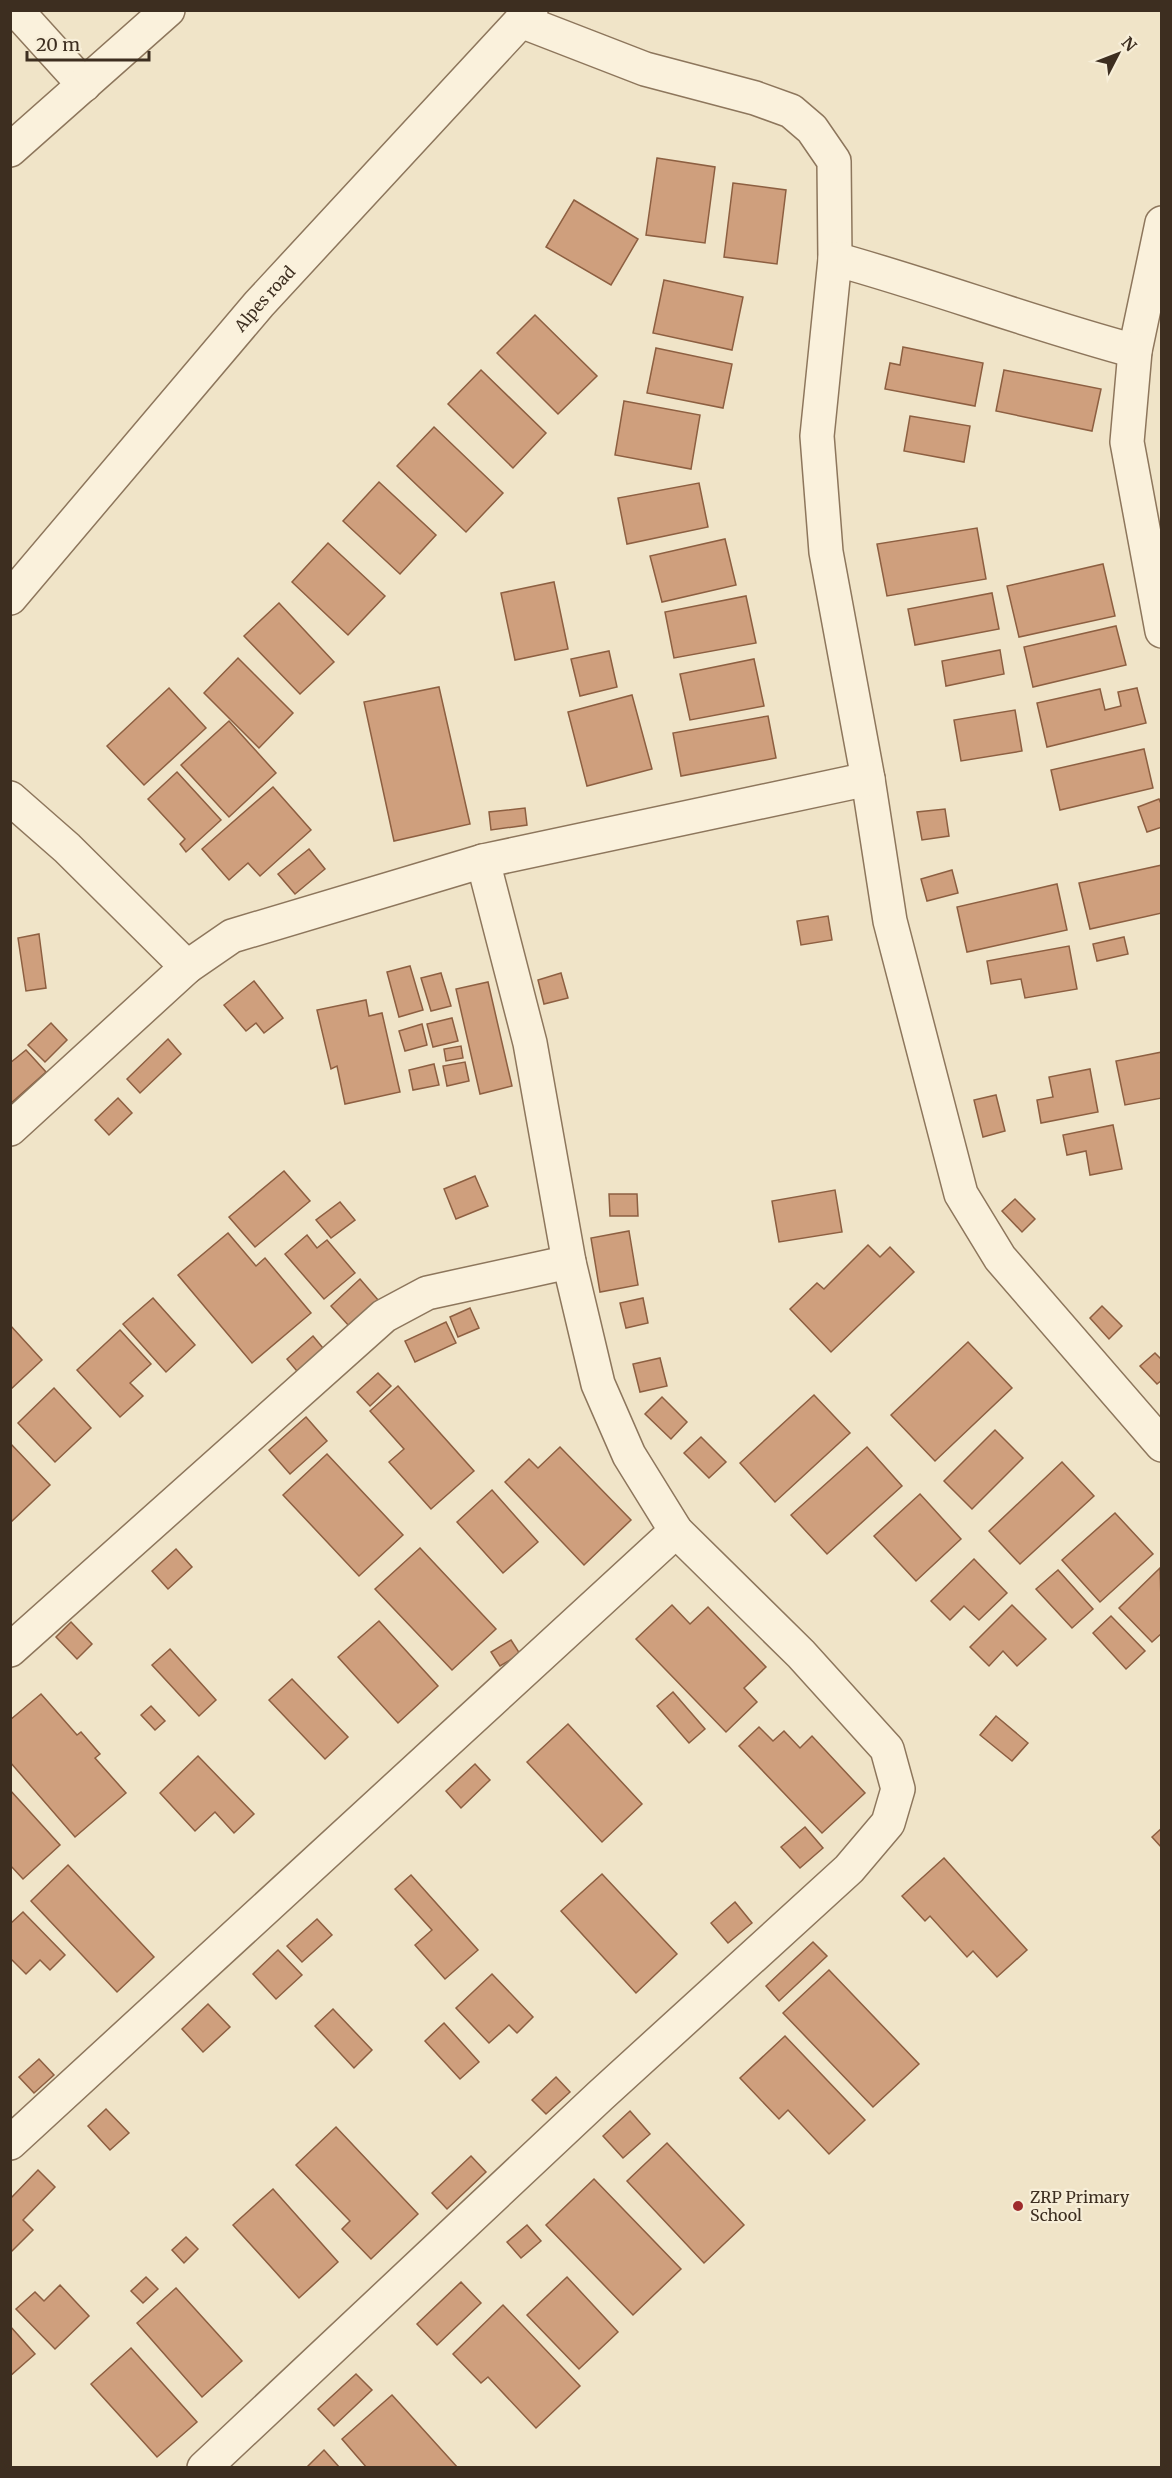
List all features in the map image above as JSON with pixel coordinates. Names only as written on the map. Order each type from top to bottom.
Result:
[{"type":"street","points":[[16,10],[84,85]]},
{"type":"street","points":[[10,150],[168,10]]},
{"type":"street","points":[[526,16],[645,69],[755,98],[792,111],[812,129],[834,161],[835,259],[817,436],[826,552],[868,779],[890,921],[961,1194],[1000,1258],[1161,1445]]},
{"type":"street","name":"Alpes road","points":[[10,598],[259,304],[526,16]]},
{"type":"street","points":[[1161,223],[1135,351],[1127,442],[1161,631]]},
{"type":"street","points":[[835,259],[917,282],[1056,330],[1135,351]]},
{"type":"street","points":[[10,1129],[187,967],[232,936],[483,861],[868,779]]},
{"type":"street","points":[[10,798],[187,967]]},
{"type":"street","points":[[204,2468],[600,2096],[849,1869],[888,1823],[898,1789],[887,1749],[801,1654],[676,1532],[629,1455],[598,1384],[569,1262],[530,1042],[483,861]]},
{"type":"street","points":[[10,1650],[384,1316],[427,1293],[569,1262]]},
{"type":"street","points":[[10,2143],[676,1532]]},
{"type":"building","points":[[657,158],[715,167],[705,243],[646,235]]},
{"type":"building","points":[[733,183],[786,190],[777,264],[724,257]]},
{"type":"building","points":[[574,200],[638,239],[611,285],[546,247]]},
{"type":"building","points":[[664,280],[743,297],[732,350],[653,333]]},
{"type":"building","points":[[535,315],[597,376],[558,414],[497,353]]},
{"type":"building","points":[[903,347],[983,363],[975,406],[885,389],[890,363],[900,365]]},
{"type":"building","points":[[656,348],[732,364],[723,408],[647,393]]},
{"type":"building","points":[[481,370],[546,433],[513,468],[448,404]]},
{"type":"building","points":[[1004,370],[1101,389],[1092,431],[996,411]]},
{"type":"building","points":[[624,401],[700,415],[691,469],[615,455]]},
{"type":"building","points":[[910,416],[970,426],[964,462],[904,451]]},
{"type":"building","points":[[434,427],[503,493],[466,532],[397,466]]},
{"type":"building","points":[[379,482],[436,535],[400,574],[343,521]]},
{"type":"building","points":[[699,483],[708,527],[627,544],[618,498]]},
{"type":"building","points":[[977,528],[986,579],[887,596],[877,544]]},
{"type":"building","points":[[725,539],[736,585],[662,602],[650,556]]},
{"type":"building","points":[[328,543],[385,596],[348,635],[292,582]]},
{"type":"building","points":[[1103,564],[1115,616],[1019,637],[1007,586]]},
{"type":"building","points":[[554,582],[568,649],[515,660],[501,593]]},
{"type":"building","points":[[992,593],[999,629],[915,645],[908,609]]},
{"type":"building","points":[[746,596],[756,643],[674,658],[665,612]]},
{"type":"building","points":[[279,603],[334,662],[300,694],[244,636]]},
{"type":"building","points":[[1116,626],[1126,665],[1033,687],[1024,647]]},
{"type":"building","points":[[1000,650],[1004,674],[946,686],[942,661]]},
{"type":"building","points":[[609,651],[617,687],[580,696],[571,659]]},
{"type":"building","points":[[238,658],[293,713],[259,748],[204,693]]},
{"type":"building","points":[[754,659],[764,706],[690,720],[680,674]]},
{"type":"building","points":[[439,687],[470,824],[394,841],[364,702]]},
{"type":"building","points":[[169,688],[206,728],[144,785],[107,746]]},
{"type":"building","points":[[1137,688],[1146,723],[1047,747],[1037,703],[1100,689],[1105,710],[1121,706],[1118,692]]},
{"type":"building","points":[[632,695],[652,769],[587,786],[568,712]]},
{"type":"building","points":[[1015,710],[1022,751],[961,761],[954,720]]},
{"type":"building","points":[[768,716],[776,758],[681,776],[673,733]]},
{"type":"building","points":[[229,721],[276,773],[229,817],[181,765]]},
{"type":"building","points":[[1144,749],[1153,788],[1060,810],[1051,770]]},
{"type":"building","points":[[177,772],[221,820],[186,852],[180,844],[185,839],[148,799]]},
{"type":"building","points":[[273,787],[311,830],[260,876],[248,863],[229,880],[202,849]]},
{"type":"building","points":[[1159,799],[1162,806],[1162,827],[1147,832],[1138,807]]},
{"type":"building","points":[[525,808],[527,825],[491,830],[489,812]]},
{"type":"building","points":[[945,809],[949,836],[922,840],[917,812]]},
{"type":"building","points":[[309,849],[325,869],[295,894],[278,874]]},
{"type":"building","points":[[1162,865],[1162,913],[1090,929],[1079,883]]},
{"type":"building","points":[[952,870],[958,893],[927,901],[921,879]]},
{"type":"building","points":[[1057,884],[1067,930],[967,952],[957,907]]},
{"type":"building","points":[[828,916],[832,940],[801,945],[797,921]]},
{"type":"building","points":[[39,934],[46,988],[26,991],[18,938]]},
{"type":"building","points":[[1124,937],[1128,954],[1097,961],[1093,944]]},
{"type":"building","points":[[1069,946],[1077,989],[1025,998],[1021,979],[991,984],[987,961]]},
{"type":"building","points":[[410,966],[423,1010],[399,1017],[387,972]]},
{"type":"building","points":[[441,973],[451,1006],[431,1011],[421,978]]},
{"type":"building","points":[[561,973],[568,998],[544,1004],[538,980]]},
{"type":"building","points":[[254,981],[283,1018],[264,1033],[256,1023],[246,1031],[224,1005]]},
{"type":"building","points":[[488,982],[512,1086],[480,1094],[456,989]]},
{"type":"building","points":[[366,1000],[369,1016],[382,1013],[400,1092],[345,1104],[337,1066],[331,1069],[317,1010]]},
{"type":"building","points":[[452,1018],[458,1041],[433,1047],[427,1024]]},
{"type":"building","points":[[51,1023],[67,1040],[45,1062],[28,1045]]},
{"type":"building","points":[[422,1024],[427,1045],[405,1051],[399,1031]]},
{"type":"building","points":[[168,1039],[181,1054],[140,1093],[127,1079]]},
{"type":"building","points":[[461,1046],[463,1058],[446,1061],[444,1049]]},
{"type":"building","points":[[26,1050],[46,1072],[10,1104],[10,1063]]},
{"type":"building","points":[[1162,1052],[1162,1098],[1125,1105],[1116,1061]]},
{"type":"building","points":[[465,1062],[469,1081],[447,1086],[443,1066]]},
{"type":"building","points":[[434,1064],[439,1085],[413,1090],[409,1070]]},
{"type":"building","points":[[1090,1069],[1098,1112],[1041,1123],[1037,1100],[1053,1097],[1049,1077]]},
{"type":"building","points":[[996,1095],[1005,1131],[983,1137],[974,1100]]},
{"type":"building","points":[[118,1098],[132,1113],[109,1135],[95,1120]]},
{"type":"building","points":[[1113,1125],[1122,1169],[1090,1175],[1086,1151],[1067,1155],[1063,1135]]},
{"type":"building","points":[[284,1171],[310,1201],[255,1247],[229,1217]]},
{"type":"building","points":[[475,1176],[488,1206],[456,1219],[444,1189]]},
{"type":"building","points":[[835,1190],[842,1232],[779,1242],[772,1201]]},
{"type":"building","points":[[609,1194],[637,1194],[638,1216],[610,1216]]},
{"type":"building","points":[[1015,1199],[1035,1219],[1022,1232],[1002,1211]]},
{"type":"building","points":[[340,1202],[355,1220],[331,1238],[316,1220]]},
{"type":"building","points":[[629,1231],[638,1285],[600,1292],[591,1238]]},
{"type":"building","points":[[228,1233],[256,1266],[265,1258],[311,1313],[252,1363],[178,1275]]},
{"type":"building","points":[[307,1235],[317,1248],[327,1240],[355,1273],[324,1299],[285,1254]]},
{"type":"building","points":[[868,1245],[880,1257],[890,1247],[914,1272],[831,1352],[790,1309],[817,1283],[824,1289]]},
{"type":"building","points":[[360,1279],[378,1300],[349,1326],[331,1306]]},
{"type":"building","points":[[153,1298],[195,1345],[166,1372],[123,1324]]},
{"type":"building","points":[[643,1298],[648,1323],[626,1328],[620,1303]]},
{"type":"building","points":[[1102,1306],[1122,1326],[1109,1339],[1090,1318]]},
{"type":"building","points":[[470,1308],[479,1328],[458,1337],[450,1317]]},
{"type":"building","points":[[446,1322],[456,1343],[415,1362],[405,1341]]},
{"type":"building","points":[[10,1325],[42,1360],[10,1390]]},
{"type":"building","points":[[120,1330],[151,1364],[130,1383],[143,1396],[120,1417],[77,1370]]},
{"type":"building","points":[[313,1336],[327,1353],[301,1376],[287,1359]]},
{"type":"building","points":[[968,1342],[1012,1388],[935,1461],[891,1415]]},
{"type":"building","points":[[1155,1353],[1162,1360],[1162,1380],[1157,1384],[1140,1366]]},
{"type":"building","points":[[660,1358],[667,1386],[640,1392],[633,1364]]},
{"type":"building","points":[[378,1373],[391,1386],[370,1406],[357,1392]]},
{"type":"building","points":[[398,1386],[474,1471],[431,1509],[389,1462],[404,1449],[370,1411]]},
{"type":"building","points":[[54,1388],[91,1428],[55,1462],[18,1423]]},
{"type":"building","points":[[814,1395],[850,1433],[775,1502],[740,1463]]},
{"type":"building","points":[[662,1397],[687,1422],[671,1439],[645,1414]]},
{"type":"building","points":[[306,1417],[327,1441],[290,1474],[269,1450]]},
{"type":"building","points":[[995,1430],[1023,1458],[972,1509],[944,1481]]},
{"type":"building","points":[[701,1437],[726,1462],[709,1478],[684,1453]]},
{"type":"building","points":[[10,1443],[50,1485],[12,1521],[10,1520]]},
{"type":"building","points":[[560,1447],[631,1520],[584,1565],[505,1482],[529,1459],[538,1468]]},
{"type":"building","points":[[867,1447],[902,1486],[827,1554],[791,1515]]},
{"type":"building","points":[[327,1454],[403,1535],[359,1576],[283,1495]]},
{"type":"building","points":[[1062,1462],[1094,1496],[1020,1564],[989,1531]]},
{"type":"building","points":[[492,1490],[538,1542],[503,1573],[457,1522]]},
{"type":"building","points":[[920,1494],[961,1539],[916,1581],[874,1536]]},
{"type":"building","points":[[1115,1513],[1153,1554],[1100,1602],[1062,1560]]},
{"type":"building","points":[[420,1548],[496,1629],[452,1670],[375,1589]]},
{"type":"building","points":[[176,1549],[192,1567],[168,1589],[152,1571]]},
{"type":"building","points":[[974,1559],[1007,1593],[979,1620],[964,1606],[950,1620],[931,1601]]},
{"type":"building","points":[[1160,1568],[1162,1633],[1152,1642],[1119,1608]]},
{"type":"building","points":[[1058,1570],[1093,1609],[1072,1628],[1036,1589]]},
{"type":"building","points":[[672,1605],[690,1624],[708,1607],[766,1667],[744,1688],[757,1702],[726,1732],[636,1639]]},
{"type":"building","points":[[1012,1605],[1046,1639],[1017,1666],[1003,1651],[989,1666],[970,1647]]},
{"type":"building","points":[[1111,1616],[1145,1651],[1126,1669],[1093,1633]]},
{"type":"building","points":[[379,1621],[438,1686],[398,1723],[338,1657]]},
{"type":"building","points":[[71,1622],[92,1644],[77,1659],[56,1637]]},
{"type":"building","points":[[511,1640],[520,1654],[500,1666],[491,1652]]},
{"type":"building","points":[[170,1649],[216,1700],[199,1716],[152,1665]]},
{"type":"building","points":[[292,1679],[348,1737],[325,1759],[269,1700]]},
{"type":"building","points":[[673,1692],[705,1729],[689,1743],[657,1706]]},
{"type":"building","points":[[41,1694],[77,1735],[81,1732],[100,1754],[95,1758],[126,1793],[75,1837],[10,1762],[10,1720]]},
{"type":"building","points":[[151,1706],[165,1721],[155,1730],[141,1715]]},
{"type":"building","points":[[996,1716],[1028,1743],[1012,1761],[980,1735]]},
{"type":"building","points":[[568,1724],[642,1804],[602,1842],[527,1762]]},
{"type":"building","points":[[759,1727],[773,1741],[784,1731],[800,1748],[812,1736],[865,1793],[822,1833],[739,1746]]},
{"type":"building","points":[[198,1756],[254,1814],[234,1833],[215,1812],[195,1831],[160,1793]]},
{"type":"building","points":[[475,1764],[490,1780],[461,1808],[446,1791]]},
{"type":"building","points":[[10,1790],[60,1845],[23,1879],[10,1865]]},
{"type":"building","points":[[805,1827],[823,1848],[800,1868],[781,1847]]},
{"type":"building","points":[[1162,1828],[1162,1848],[1152,1837]]},
{"type":"building","points":[[944,1858],[1027,1950],[997,1977],[973,1951],[967,1957],[930,1916],[925,1921],[902,1896]]},
{"type":"building","points":[[68,1865],[154,1957],[117,1992],[31,1901]]},
{"type":"building","points":[[602,1874],[677,1954],[636,1993],[561,1911]]},
{"type":"building","points":[[411,1875],[478,1950],[445,1979],[415,1945],[432,1930],[395,1889]]},
{"type":"building","points":[[735,1902],[752,1923],[728,1943],[711,1923]]},
{"type":"building","points":[[23,1912],[65,1955],[50,1970],[40,1960],[26,1974],[10,1958],[10,1924]]},
{"type":"building","points":[[317,1919],[332,1935],[302,1962],[287,1946]]},
{"type":"building","points":[[813,1942],[827,1956],[779,2001],[766,1986]]},
{"type":"building","points":[[278,1950],[302,1975],[276,1999],[253,1974]]},
{"type":"building","points":[[829,1970],[919,2064],[873,2107],[783,2013]]},
{"type":"building","points":[[492,1974],[533,2017],[517,2033],[509,2025],[489,2043],[456,2008]]},
{"type":"building","points":[[208,2004],[230,2027],[203,2052],[182,2029]]},
{"type":"building","points":[[333,2009],[372,2050],[354,2068],[315,2026]]},
{"type":"building","points":[[444,2023],[479,2062],[460,2079],[425,2041]]},
{"type":"building","points":[[785,2036],[865,2120],[829,2154],[788,2110],[779,2119],[740,2078]]},
{"type":"building","points":[[39,2059],[54,2075],[34,2093],[19,2077]]},
{"type":"building","points":[[556,2077],[570,2092],[546,2114],[532,2100]]},
{"type":"building","points":[[106,2109],[129,2133],[110,2150],[88,2126]]},
{"type":"building","points":[[630,2111],[650,2134],[623,2158],[603,2136]]},
{"type":"building","points":[[336,2127],[418,2214],[371,2259],[342,2229],[350,2221],[296,2165]]},
{"type":"building","points":[[667,2143],[744,2225],[704,2263],[627,2181]]},
{"type":"building","points":[[471,2156],[486,2172],[447,2209],[432,2193]]},
{"type":"building","points":[[38,2170],[55,2187],[23,2220],[33,2230],[10,2253],[10,2199]]},
{"type":"building","points":[[594,2179],[681,2269],[633,2315],[546,2225]]},
{"type":"building","points":[[273,2189],[338,2262],[299,2298],[233,2225]]},
{"type":"building","points":[[527,2225],[541,2241],[521,2258],[507,2242]]},
{"type":"building","points":[[186,2237],[198,2249],[184,2263],[172,2250]]},
{"type":"building","points":[[146,2277],[158,2289],[143,2303],[131,2291]]},
{"type":"building","points":[[567,2277],[618,2332],[579,2369],[527,2315]]},
{"type":"building","points":[[461,2282],[481,2303],[437,2345],[417,2324]]},
{"type":"building","points":[[60,2285],[89,2316],[55,2349],[16,2309],[35,2292],[44,2301]]},
{"type":"building","points":[[176,2288],[242,2361],[202,2397],[137,2323]]},
{"type":"building","points":[[503,2305],[580,2386],[536,2428],[488,2377],[481,2383],[453,2354]]},
{"type":"building","points":[[10,2326],[35,2354],[10,2376]]},
{"type":"building","points":[[131,2348],[197,2422],[157,2457],[91,2384]]},
{"type":"building","points":[[356,2374],[372,2390],[334,2426],[318,2409]]},
{"type":"building","points":[[392,2395],[458,2468],[367,2468],[342,2439]]},
{"type":"building","points":[[324,2450],[340,2468],[306,2468]]},
{"type":"place","name":"ZRP Primary School","points":[[1018,2206]]}]
